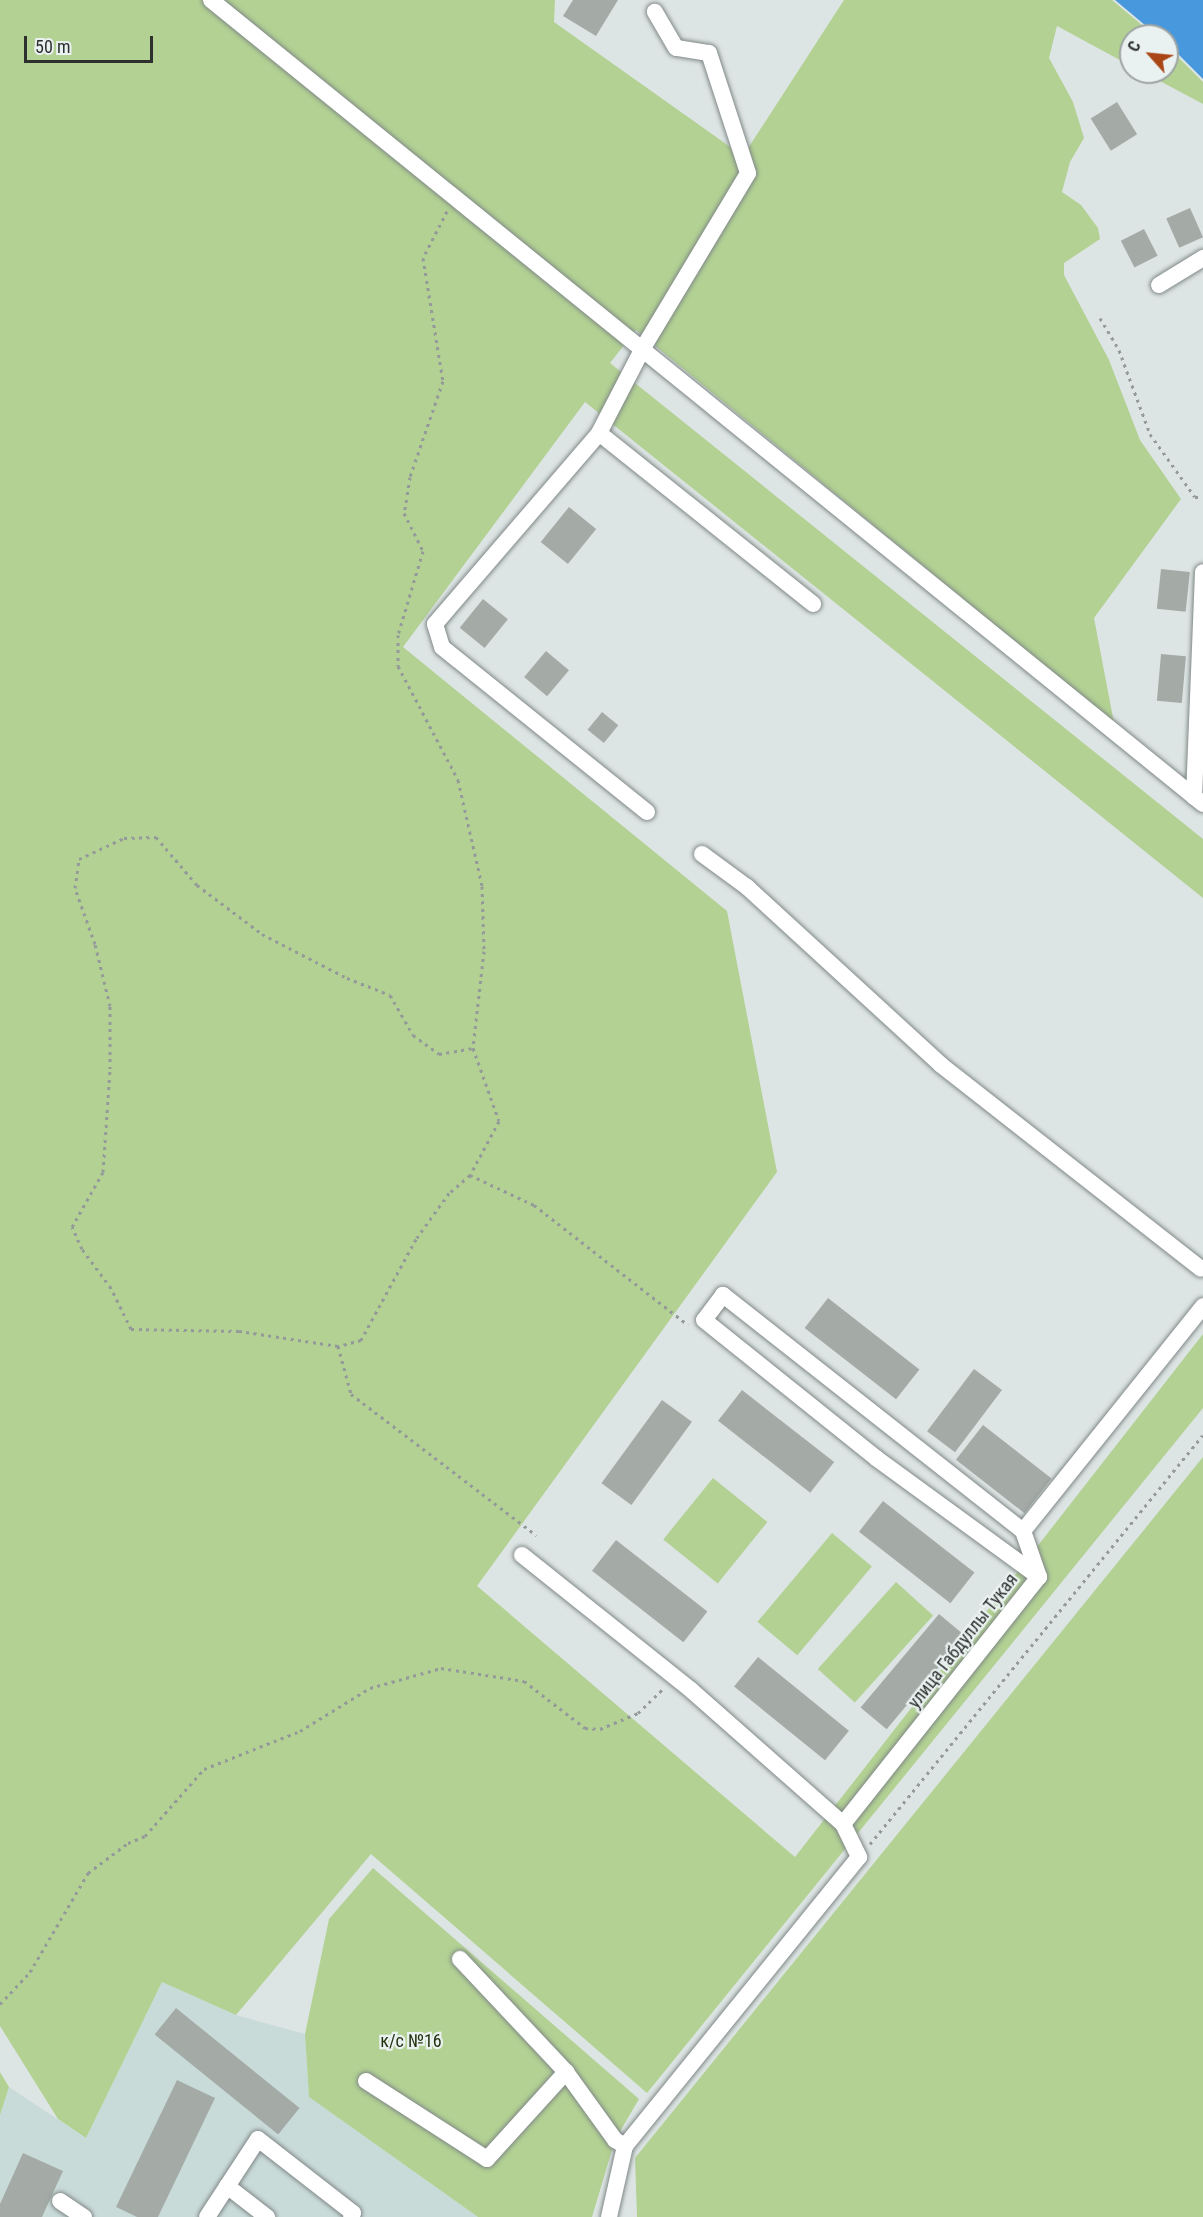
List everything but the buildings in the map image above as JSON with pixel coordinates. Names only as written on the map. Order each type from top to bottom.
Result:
[{"type":"street","points":[[211,0],[1199,801]]},
{"type":"street","points":[[647,812],[442,646],[435,624],[599,433],[643,348],[748,173],[709,53],[676,48],[655,12]]},
{"type":"street","points":[[1159,285],[1203,258]]},
{"type":"street","points":[[599,433],[813,604]]},
{"type":"street","points":[[1199,801],[1203,572]]},
{"type":"street","points":[[702,854],[747,887],[941,1065],[1201,1269]]},
{"type":"street","points":[[1039,1577],[876,1458],[704,1320],[723,1295],[1023,1531],[1203,1305]]},
{"type":"street","name":"улица Габдуллы Тукая","points":[[843,1824],[1039,1577],[1023,1531]]},
{"type":"street","points":[[522,1555],[691,1690],[843,1824],[859,1857],[625,2146],[609,2217]]},
{"type":"street","points":[[460,1959],[566,2072],[615,2140],[625,2146]]},
{"type":"street","points":[[366,2081],[487,2159],[566,2072]]},
{"type":"street","points":[[207,2217],[258,2139],[353,2213],[351,2217]]},
{"type":"street","points":[[227,2186],[267,2217]]},
{"type":"street","points":[[60,2201],[84,2217]]},
{"type":"path","points":[[1100,318],[1119,350],[1150,434],[1195,497],[1203,497]]},
{"type":"path","points":[[156,837],[197,885],[262,934],[304,952],[347,978],[390,995],[413,1035],[439,1054],[473,1048],[499,1121],[470,1175],[449,1193],[416,1239],[361,1340],[338,1346],[239,1331],[131,1329],[111,1288],[82,1249],[72,1227],[103,1172],[110,1006],[95,944],[75,888],[79,859],[124,838],[156,837]]},
{"type":"path","points":[[470,1175],[534,1205],[696,1332]]},
{"type":"path","points":[[338,1346],[349,1375],[351,1394],[536,1534]]},
{"type":"path","points":[[859,1857],[1203,1435]]},
{"type":"path","points":[[0,2004],[30,1972],[88,1873],[128,1843],[145,1836],[204,1769],[300,1731],[370,1688],[441,1668],[524,1681],[585,1728],[600,1729],[638,1713],[675,1678]]},
{"type":"shaded area","points":[[162,1982],[236,2015],[305,2034],[309,2097],[478,2217],[0,2217],[0,2115],[9,2087],[86,2138]]},
{"type":"green space","points":[[0,0],[555,0],[554,22],[743,156],[844,0],[1112,0],[1141,24],[1119,24],[1119,60],[1057,26],[1049,58],[1073,102],[1084,138],[1070,162],[1062,192],[1081,205],[1098,228],[1100,239],[1064,263],[1064,275],[1109,360],[1140,440],[1181,499],[1094,618],[1114,723],[636,330],[610,363],[1203,839],[1203,898],[585,402],[403,647],[727,911],[777,1172],[477,1586],[795,1857],[1203,1334],[1203,1408],[647,2093],[371,1854],[236,2015],[162,1982],[86,2138],[58,2119],[0,2026]]},
{"type":"green space","points":[[1179,58],[1203,82],[1203,104],[1166,84],[1179,84]]},
{"type":"green space","points":[[1203,1457],[1203,2217],[637,2217],[635,2158]]},
{"type":"green space","points":[[713,1478],[767,1522],[718,1583],[663,1539]]},
{"type":"green space","points":[[832,1533],[872,1566],[797,1655],[757,1622]]},
{"type":"green space","points":[[896,1582],[933,1615],[855,1702],[818,1669]]},
{"type":"green space","name":"к/с №16","points":[[373,1868],[639,2099],[615,2140],[592,2217],[478,2217],[309,2097],[305,2034],[329,1919]]},
{"type":"green space","points":[[0,2072],[9,2087],[0,2115]]},
{"type":"water","points":[[1115,0],[1203,0],[1203,79],[1179,55],[1179,24],[1144,24]]}]
